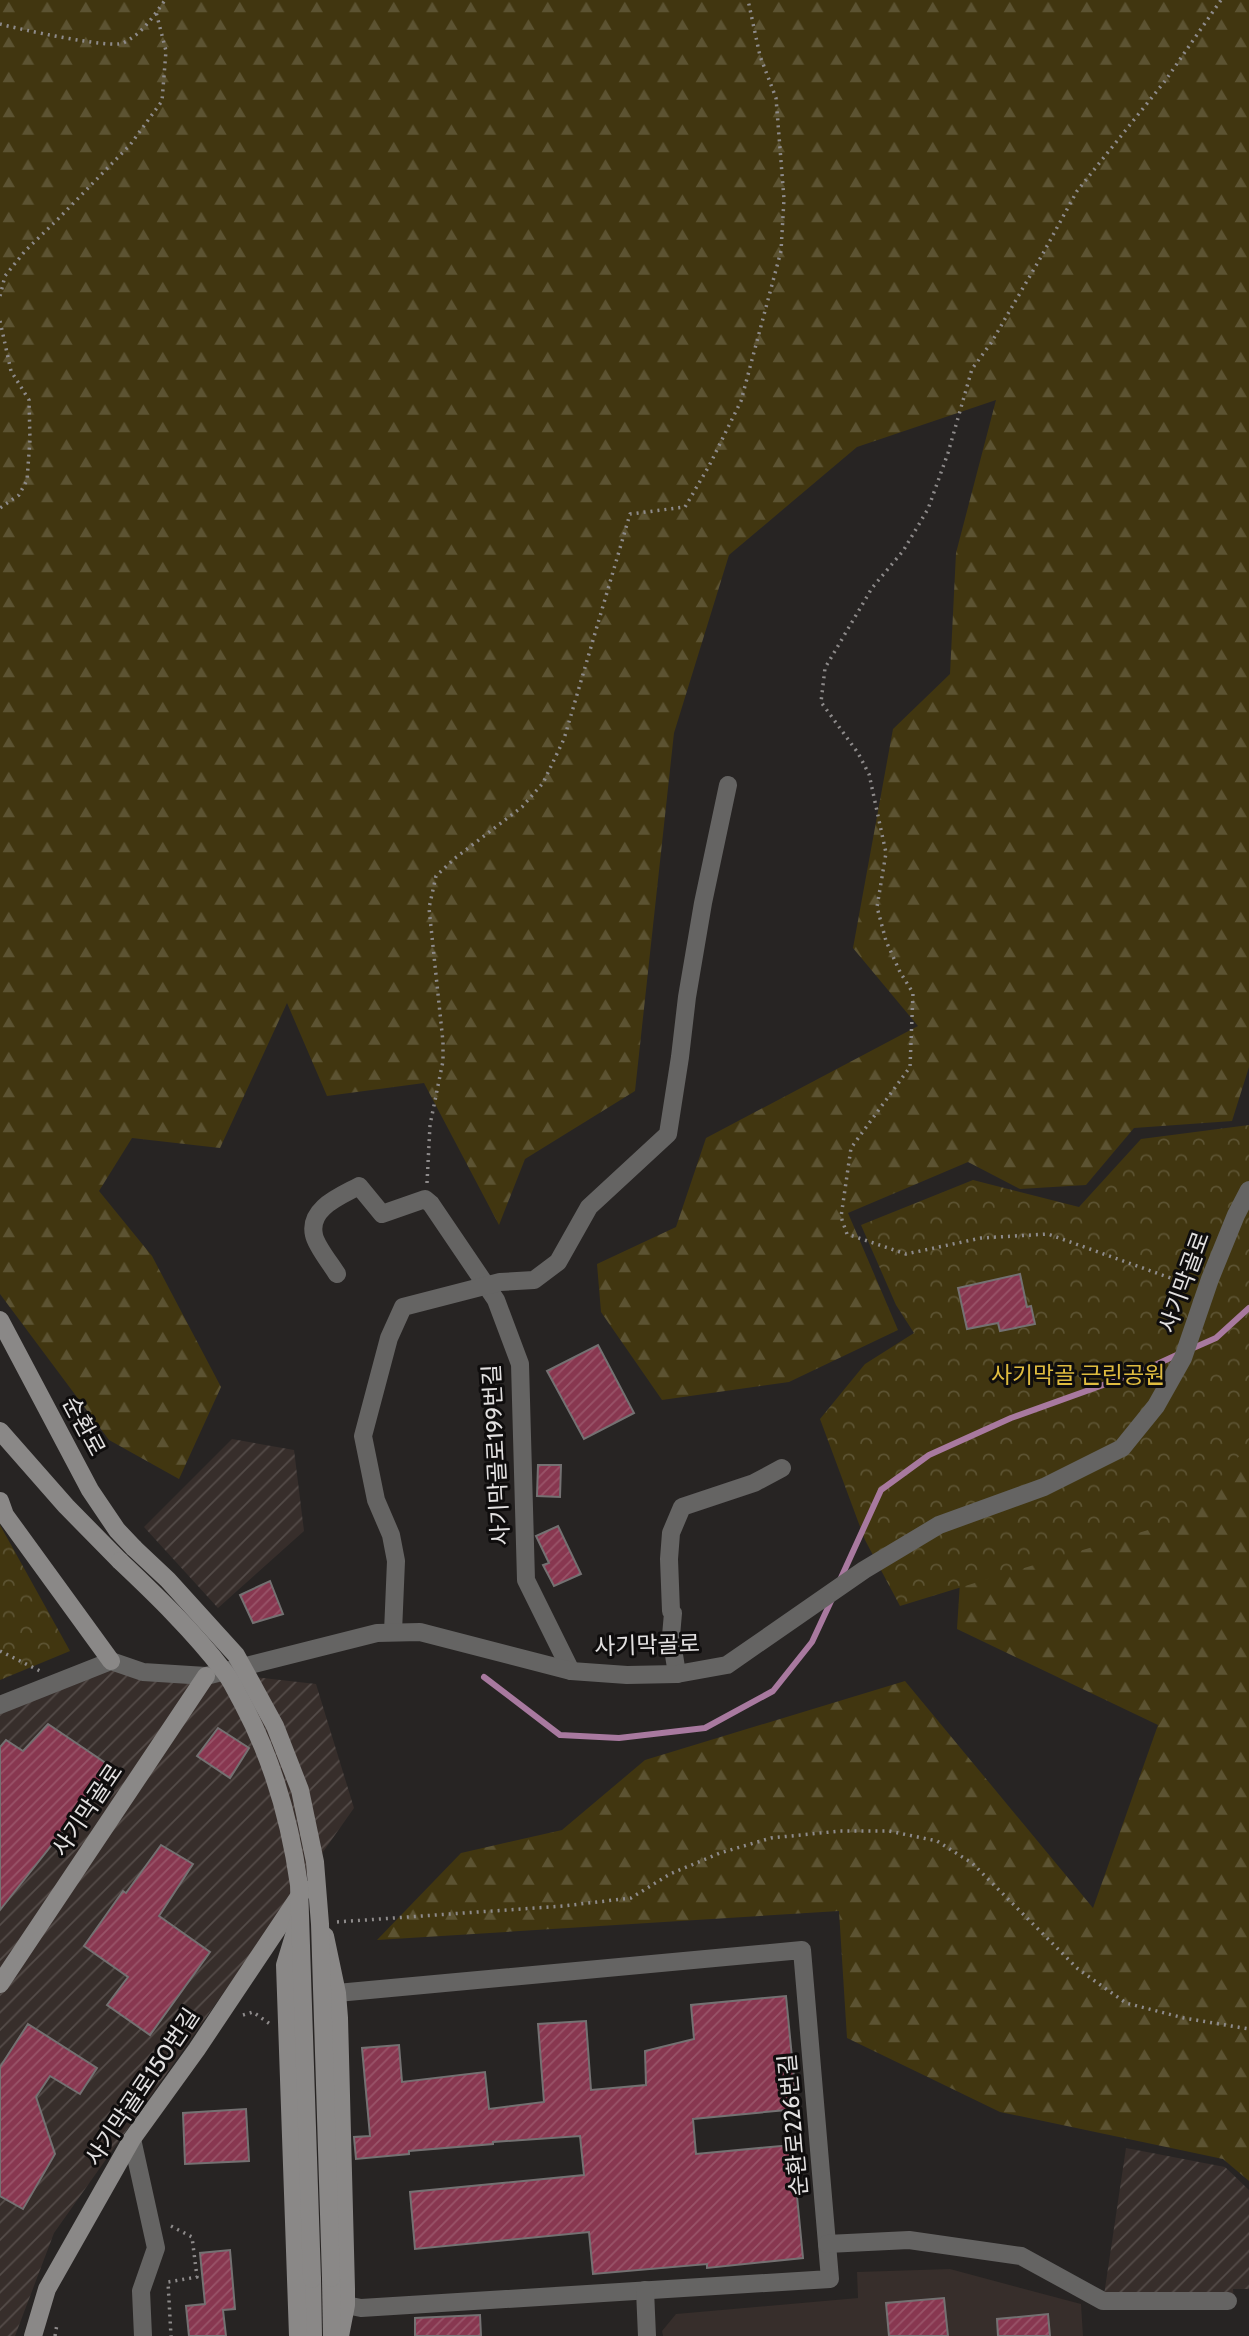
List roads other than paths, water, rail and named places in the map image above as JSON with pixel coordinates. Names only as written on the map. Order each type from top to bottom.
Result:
[{"type":"main road","name":"순환로","points":[[0,1320],[90,1490],[117,1530],[186,1598],[236,1655],[275,1726],[300,1790],[315,1863],[320,1924],[332,2336]]},
{"type":"main road","points":[[0,1431],[66,1506],[158,1597],[224,1671],[264,1747],[283,1800],[299,1885],[313,2336]]},
{"type":"main road","points":[[0,1501],[5,1515],[111,1661]]},
{"type":"main road","points":[[239,1667],[260,1704],[294,1781],[337,1993],[340,2018],[346,2305],[340,2336]]},
{"type":"main road","name":"사기막골로","points":[[0,1984],[206,1676]]},
{"type":"main road","points":[[298,2336],[285,1965],[313,1876]]},
{"type":"main road","name":"사기막골로150번길","points":[[33,2336],[47,2289],[132,2139],[197,2049],[313,1876]]},
{"type":"street","points":[[393,1632],[396,1562],[391,1535],[376,1500],[363,1436],[389,1338],[403,1307],[493,1284],[534,1280],[558,1262],[589,1207],[668,1134],[689,983],[727,785]]},
{"type":"street","name":"사기막골로199번길","points":[[337,1273],[314,1235],[316,1220],[323,1206],[359,1186],[382,1214],[425,1199],[493,1284],[496,1300],[520,1364],[526,1580],[571,1671]]},
{"type":"street","name":"사기막골로","points":[[206,1676],[377,1633],[393,1632],[420,1632],[571,1671],[627,1675],[677,1674],[727,1665],[864,1570],[939,1525],[1044,1487],[1122,1448],[1156,1406],[1183,1358],[1206,1290],[1249,1190]]},
{"type":"street","points":[[677,1674],[671,1636],[673,1613],[669,1559],[671,1533],[682,1507],[754,1483],[782,1468]]},
{"type":"street","points":[[0,1705],[111,1661],[143,1672],[206,1676]]},
{"type":"street","name":"순환로226번길","points":[[337,1993],[803,1950],[830,2279],[361,2308],[346,2305]]},
{"type":"street","points":[[132,2139],[156,2248],[141,2291],[143,2336]]},
{"type":"street","points":[[827,2244],[909,2240],[1021,2256],[1104,2301],[1228,2301]]},
{"type":"street","points":[[645,2290],[647,2336]]},
{"type":"waterway","points":[[1191,1349],[1216,1338],[1249,1308]]},
{"type":"waterway","points":[[840,1580],[881,1490],[929,1455],[1011,1418],[1142,1371],[1181,1353]]},
{"type":"waterway","points":[[484,1677],[560,1735],[619,1738],[705,1728],[773,1691],[812,1642],[832,1599]]},
{"type":"park label","name":"사기막골 근린공원","points":[[1078,1375]]}]
